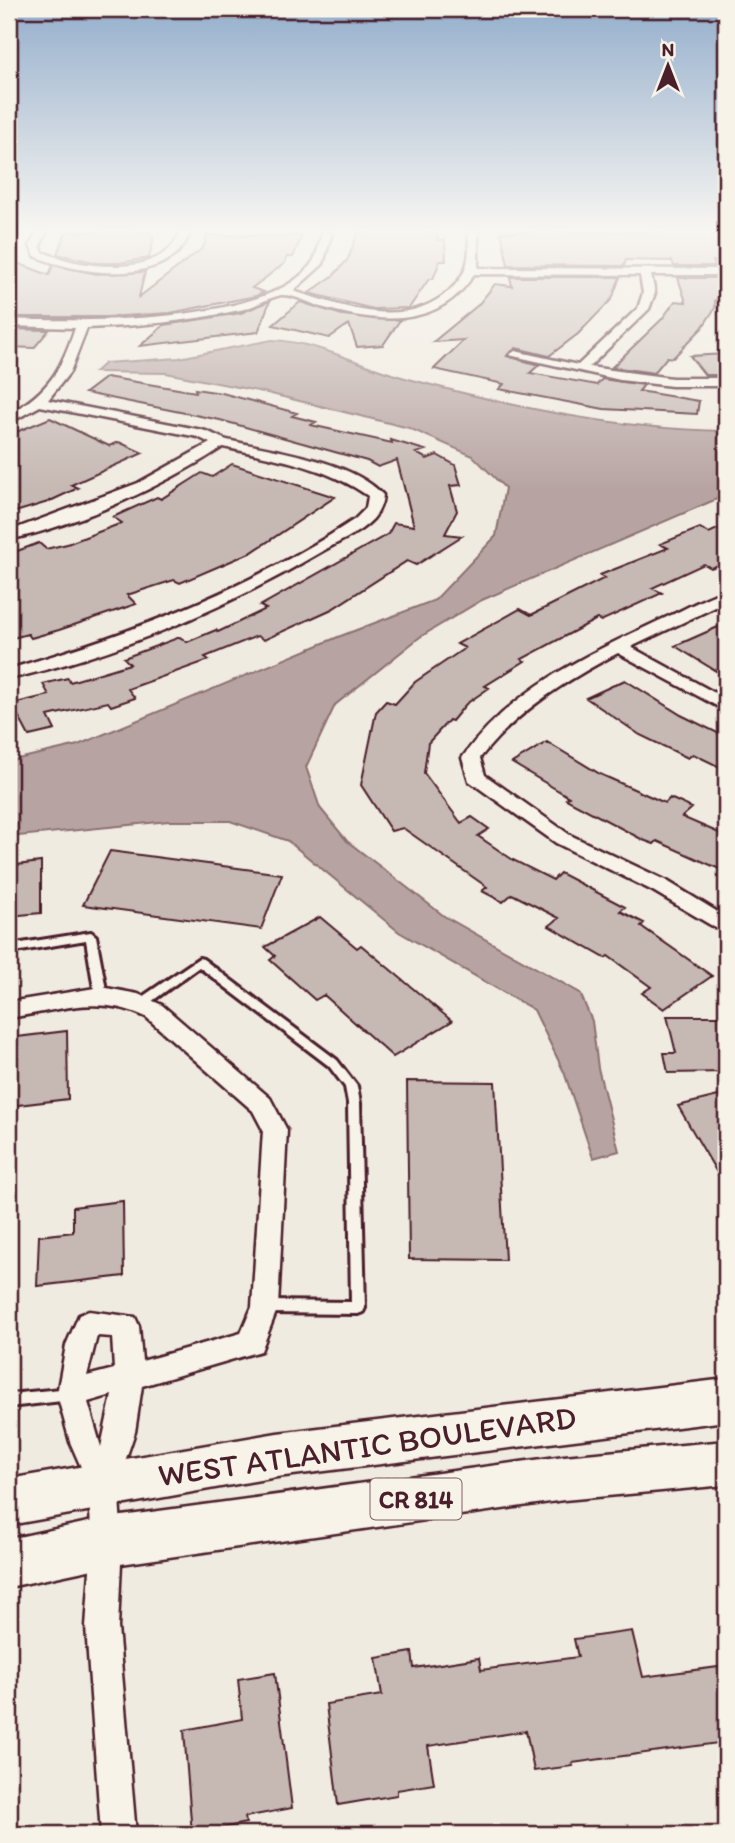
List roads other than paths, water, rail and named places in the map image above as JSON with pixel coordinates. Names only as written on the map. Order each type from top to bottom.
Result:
[{"type":"main road","name":"WEST ATLANTIC BOULEVARD","points":[[9,1502],[103,1482],[483,1428],[726,1400]]},
{"type":"main road","name":"CR 814","points":[[9,1563],[107,1542],[564,1478],[726,1463]]},
{"type":"street","points":[[9,322],[81,327],[183,318]]},
{"type":"street","points":[[580,369],[634,318]]},
{"type":"street","points":[[9,419],[40,402],[60,381],[69,364],[81,327]]},
{"type":"street","points":[[515,355],[623,378],[671,383],[726,382]]},
{"type":"street","points":[[9,674],[146,629],[240,590],[303,557],[352,527],[372,511],[376,495],[352,478],[243,447],[218,444],[202,434],[168,425],[40,402]]},
{"type":"street","points":[[9,536],[78,513],[141,486],[195,459],[218,444]]},
{"type":"street","points":[[726,596],[566,676],[510,713],[481,742],[471,758],[476,776],[502,798],[563,839],[660,887],[726,927]]},
{"type":"street","points":[[620,647],[726,706]]},
{"type":"street","points":[[9,1010],[101,995],[140,1004],[154,1011],[262,1105],[275,1130],[265,1307],[251,1342],[71,1394]]},
{"type":"street","points":[[103,1482],[81,1440],[71,1394],[76,1349],[89,1323],[125,1326],[129,1377],[121,1432],[103,1482],[107,1542],[102,1627],[119,1834]]},
{"type":"lane","points":[[9,949],[91,936],[101,995]]},
{"type":"lane","points":[[140,1004],[199,962],[333,1063],[351,1086],[354,1103],[358,1308],[265,1307]]},
{"type":"lane","points":[[9,1401],[71,1394]]}]
